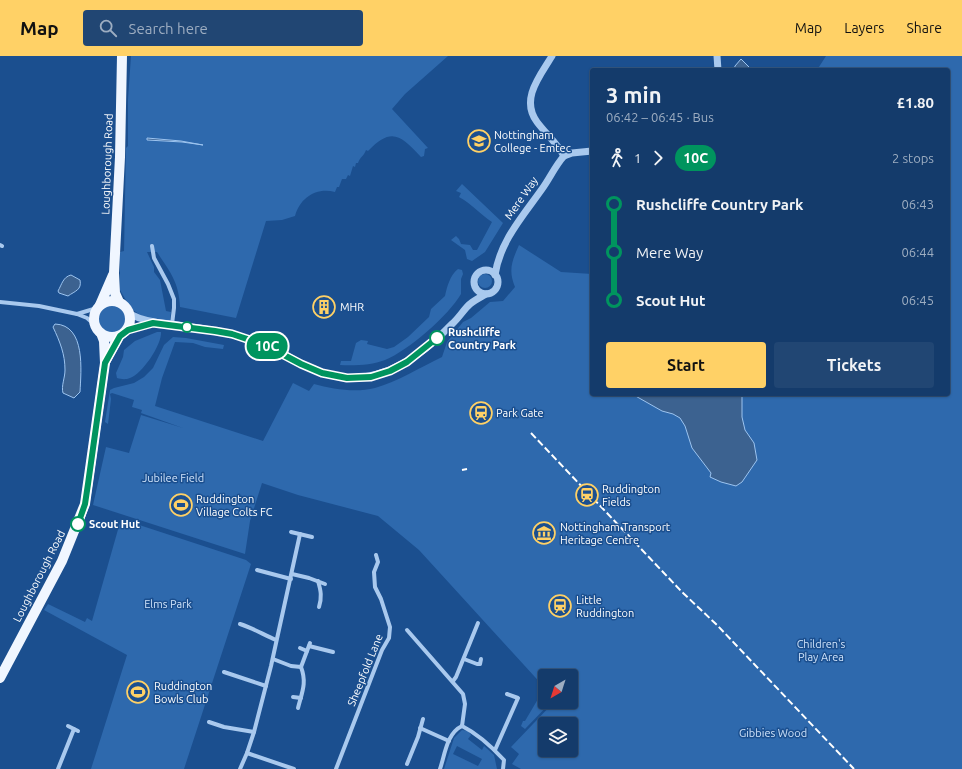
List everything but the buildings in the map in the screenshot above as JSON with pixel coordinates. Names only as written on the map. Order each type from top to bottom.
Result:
[{"type":"main road","name":"Loughborough Road","points":[[119,302],[115,293],[114,274],[120,156],[122,56]]},
{"type":"main road","name":"Loughborough Road","points":[[99,306],[114,274]]},
{"type":"main road","points":[[113,300],[124,304],[130,314],[131,319],[124,333],[113,338],[106,336],[98,330],[94,314],[99,306],[106,301],[113,300]]},
{"type":"main road","name":"Loughborough Road","points":[[0,678],[62,561],[85,504],[105,363],[104,341],[98,330]]},
{"type":"main road","name":"Loughborough Road","points":[[105,363],[124,333]]},
{"type":"street","points":[[552,56],[531,91],[531,108],[537,122],[559,147],[564,156],[572,153],[590,152]]},
{"type":"street","points":[[717,56],[718,68]]},
{"type":"street","name":"Mere Way","points":[[495,275],[500,255],[516,225],[564,156]]},
{"type":"street","points":[[152,246],[154,258],[174,299],[172,324]]},
{"type":"street","name":"Mere Way","points":[[485,270],[500,255]]},
{"type":"street","points":[[130,314],[153,323],[172,324],[232,334],[265,345],[322,373],[333,376],[358,378],[380,374],[407,362],[433,342],[470,304],[494,290],[497,280],[495,275],[485,270],[479,272],[474,278],[475,287],[470,304]]},
{"type":"street","points":[[475,287],[482,293],[486,294]]},
{"type":"street","points":[[0,302],[39,306],[77,314],[87,318],[98,330]]},
{"type":"street","points":[[77,314],[99,306]]},
{"type":"street","points":[[124,333],[153,323]]},
{"type":"street","points":[[291,532],[312,537]]},
{"type":"street","points":[[240,769],[254,732],[273,659],[300,534]]},
{"type":"street","name":"Sheepfold Lane","points":[[336,769],[382,650],[389,638],[389,622],[375,587],[373,577],[378,562],[376,555]]},
{"type":"street","points":[[257,570],[291,579]]},
{"type":"street","points":[[292,574],[325,584]]},
{"type":"street","points":[[318,582],[321,592],[319,607]]},
{"type":"street","points":[[453,681],[464,659],[478,623]]},
{"type":"street","points":[[240,624],[253,628],[263,635],[276,640]]},
{"type":"street","points":[[408,630],[463,694],[465,704],[462,726]]},
{"type":"street","points":[[298,708],[304,685],[304,677],[301,667],[310,645],[332,652]]},
{"type":"street","points":[[300,648],[307,651]]},
{"type":"street","points":[[273,659],[291,666],[301,667]]},
{"type":"street","points":[[464,659],[477,664],[480,664],[481,659]]},
{"type":"street","points":[[224,672],[266,686]]},
{"type":"street","points":[[495,750],[518,698],[507,694]]},
{"type":"street","points":[[293,697],[301,698]]},
{"type":"street","points":[[407,764],[423,719]]},
{"type":"street","points":[[209,722],[224,727],[254,732]]},
{"type":"street","points":[[58,769],[76,730],[68,726]]},
{"type":"street","points":[[440,769],[449,741],[454,731],[462,726]]},
{"type":"street","points":[[462,726],[469,729],[495,750],[504,760],[503,769]]},
{"type":"street","points":[[420,728],[449,741]]},
{"type":"street","points":[[247,753],[294,769]]},
{"type":"green space","points":[[131,56],[448,56],[405,94],[392,109],[428,148],[425,149],[424,156],[421,157],[402,139],[390,136],[384,138],[368,151],[366,150],[358,163],[356,163],[355,167],[353,166],[350,176],[348,175],[346,179],[342,179],[335,192],[321,191],[310,195],[301,204],[295,216],[282,220],[266,221],[236,318],[180,307],[176,284],[170,272],[157,252],[147,252],[154,267],[154,272],[160,280],[166,311],[171,312],[170,321],[143,317],[133,310],[120,290],[120,252],[124,251],[126,148],[128,146],[128,99]]},
{"type":"green space","name":"Rushcliffe Country Park","points":[[826,56],[962,56],[962,769],[521,769],[512,764],[519,754],[511,747],[538,719],[538,757],[578,757],[578,717],[540,717],[547,709],[578,709],[578,669],[538,669],[538,680],[419,550],[378,516],[298,495],[262,483],[250,521],[245,554],[93,505],[106,447],[129,453],[141,415],[183,428],[141,413],[142,410],[132,407],[134,400],[112,393],[110,394],[111,399],[108,424],[105,422],[110,390],[134,383],[144,377],[153,368],[164,345],[173,337],[224,345],[223,349],[205,347],[193,343],[175,342],[162,378],[155,406],[263,441],[293,383],[309,391],[314,384],[344,390],[375,388],[392,382],[442,357],[447,342],[463,322],[471,318],[490,302],[503,301],[515,287],[511,270],[514,256],[519,245],[561,272],[590,274],[590,396],[950,396],[950,68],[818,68]]},
{"type":"green space","points":[[462,184],[503,223],[485,252],[472,261],[467,259],[465,250],[451,240],[456,236],[461,244],[470,245],[473,250],[477,250],[492,222],[459,197],[461,193],[456,191]]},
{"type":"green space","points":[[458,269],[462,270],[463,274],[461,279],[461,294],[438,322],[416,341],[405,349],[380,362],[363,365],[340,365],[341,361],[351,361],[356,343],[361,340],[368,341],[367,344],[387,349],[394,347],[408,337],[429,317],[431,309],[445,296],[451,278]]},
{"type":"green space","points":[[485,274],[490,276],[492,281],[490,286],[485,288],[480,286],[478,281],[480,276]]},
{"type":"green space","points":[[112,305],[122,309],[126,319],[122,329],[112,333],[102,329],[98,319],[102,309]]},
{"type":"green space","points":[[157,332],[161,332],[155,351],[140,371],[130,378],[117,378],[116,373],[123,357],[124,350],[135,341]]},
{"type":"green space","name":"Elms Park","points":[[121,519],[246,560],[251,564],[184,769],[91,769],[127,655],[44,610],[48,604],[85,622],[87,618],[92,621]]},
{"type":"green space","points":[[538,699],[538,709],[544,709],[525,729],[521,726],[523,721],[525,721]]},
{"type":"green space","points":[[462,730],[468,731],[471,735],[468,739],[482,750],[484,746],[494,755],[497,769],[444,769],[454,738]],"holes":[[[457,746],[482,759],[478,766],[453,754]]]},
{"type":"shaded area","points":[[741,59],[750,68],[734,68]]},
{"type":"shaded area","points":[[147,138],[181,141],[203,145],[147,140]]},
{"type":"shaded area","points":[[71,275],[80,280],[79,288],[68,296],[59,293],[58,291],[63,281],[66,277]]},
{"type":"shaded area","points":[[55,324],[65,326],[72,332],[77,340],[80,350],[80,392],[74,398],[63,393],[62,388],[65,364],[62,348],[53,327]]},
{"type":"shaded area","points":[[636,396],[742,396],[742,417],[745,430],[754,443],[757,460],[742,482],[736,486],[710,477],[711,473],[692,448],[685,426],[680,418],[662,411]]},
{"type":"railway","points":[[531,433],[682,592],[717,625],[854,769]]},
{"type":"railway","points":[[462,470],[467,469]]},
{"type":"bus line","name":"10C","points":[[78,524],[85,504],[93,452],[99,396],[105,363],[120,336],[128,330],[153,323],[172,324],[232,334],[265,345],[313,370],[333,376],[347,378],[371,377],[390,371],[407,362],[424,350],[437,338]]},
{"type":"place","name":"Nottingham College - Emtec","points":[[479,141]]},
{"type":"place","name":"MHR","points":[[324,307]]},
{"type":"place","name":"Rushcliffe Country Park","points":[[437,338]]},
{"type":"place","name":"Park Gate","points":[[481,413]]},
{"type":"place","name":"Ruddington Fields","points":[[587,495]]},
{"type":"place","name":"Ruddington Village Colts FC","points":[[181,505]]},
{"type":"place","name":"Scout Hut","points":[[78,524]]},
{"type":"place","name":"Nottingham Transport Heritage Centre","points":[[544,533]]},
{"type":"place","name":"Little Ruddington","points":[[560,606]]},
{"type":"place","name":"Ruddington Bowls Club","points":[[138,692]]},
{"type":"park label","name":"Jubilee Field","points":[[173,478]]},
{"type":"park label","name":"Children's Play Area","points":[[821,650]]},
{"type":"park label","name":"Gibbies Wood","points":[[773,733]]}]
